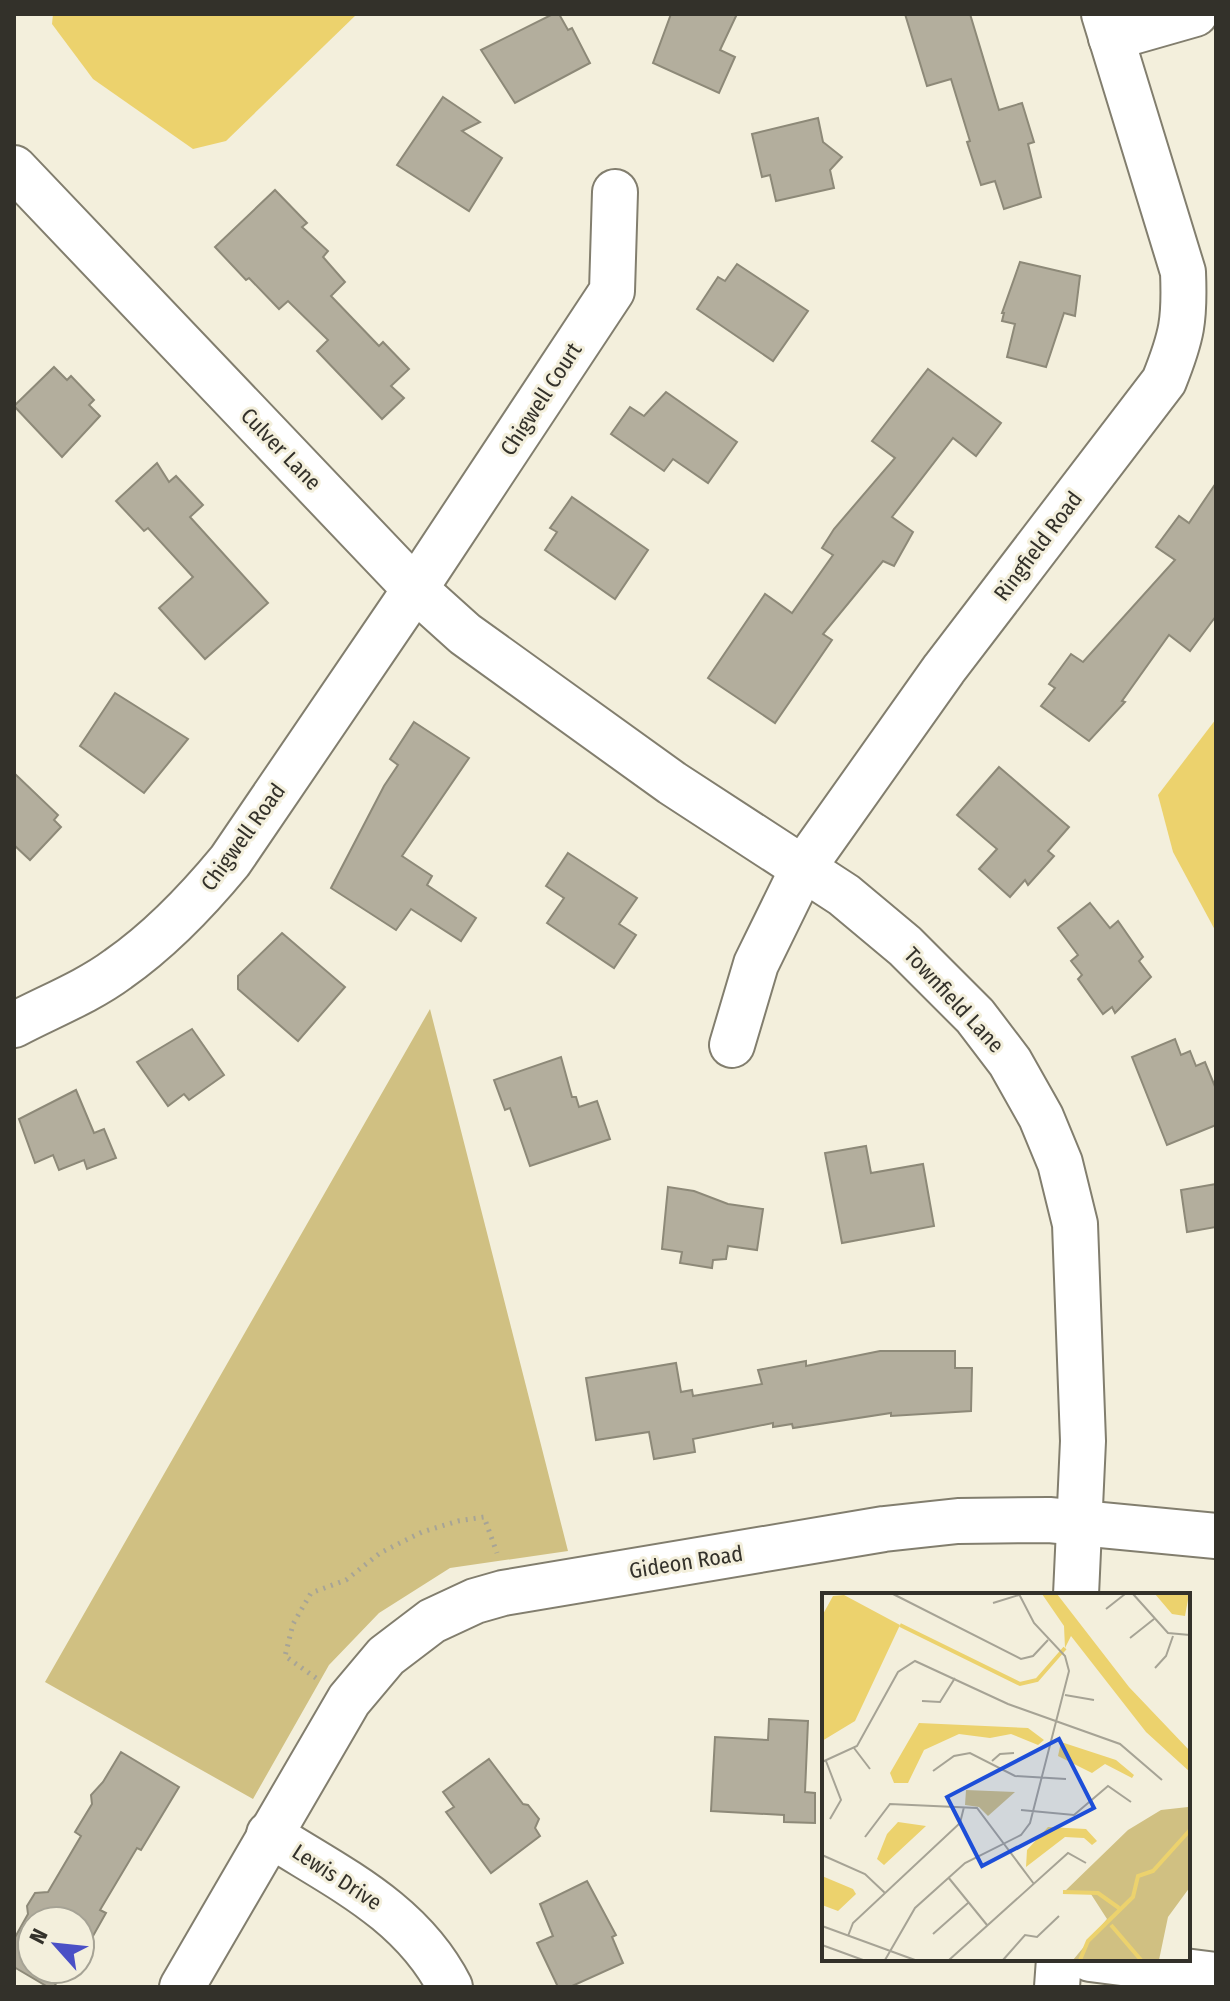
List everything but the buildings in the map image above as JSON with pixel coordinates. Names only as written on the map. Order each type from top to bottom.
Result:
[{"type":"street","points":[[1108,26],[1195,14]]},
{"type":"street","name":"Ringfield Road","points":[[732,1045],[756,964],[803,868],[944,669],[1164,381],[1181,339],[1185,309],[1183,272],[1108,26]]},
{"type":"street","name":"Culver Lane","points":[[14,168],[415,589],[465,634],[568,708]]},
{"type":"street","name":"Chigwell Court","points":[[415,589],[612,291],[615,192]]},
{"type":"street","name":"Chigwell Road","points":[[14,1025],[116,971],[154,941],[203,893],[230,861],[415,589]]},
{"type":"street","name":"Townfield Lane","points":[[568,708],[672,783],[844,895],[905,946],[975,1016],[1010,1062],[1041,1117],[1060,1163],[1075,1224],[1083,1441],[1076,1593]]},
{"type":"street","name":"Gideon Road","points":[[269,1834],[349,1700],[386,1656],[432,1621],[475,1601],[503,1593],[884,1529],[958,1521],[1080,1522],[1216,1536]]},
{"type":"street","name":"Lewis Drive","points":[[182,1987],[269,1834],[381,1905],[402,1922],[438,1964],[450,1987]]},
{"type":"street","points":[[1057,1987],[1059,1961]]},
{"type":"street","points":[[1106,1961],[1216,1975]]},
{"type":"path","points":[[320,1681],[285,1656],[293,1624],[311,1593],[346,1580],[380,1553],[422,1532],[458,1521],[484,1517],[499,1561]]},
{"type":"shaded area","points":[[53,14],[357,14],[226,141],[193,149],[93,79],[52,24]]},
{"type":"shaded area","points":[[1216,719],[1216,932],[1173,852],[1158,795]]},
{"type":"shaded area","points":[[430,1009],[568,1551],[450,1568],[379,1613],[329,1665],[253,1799],[45,1682]]}]
